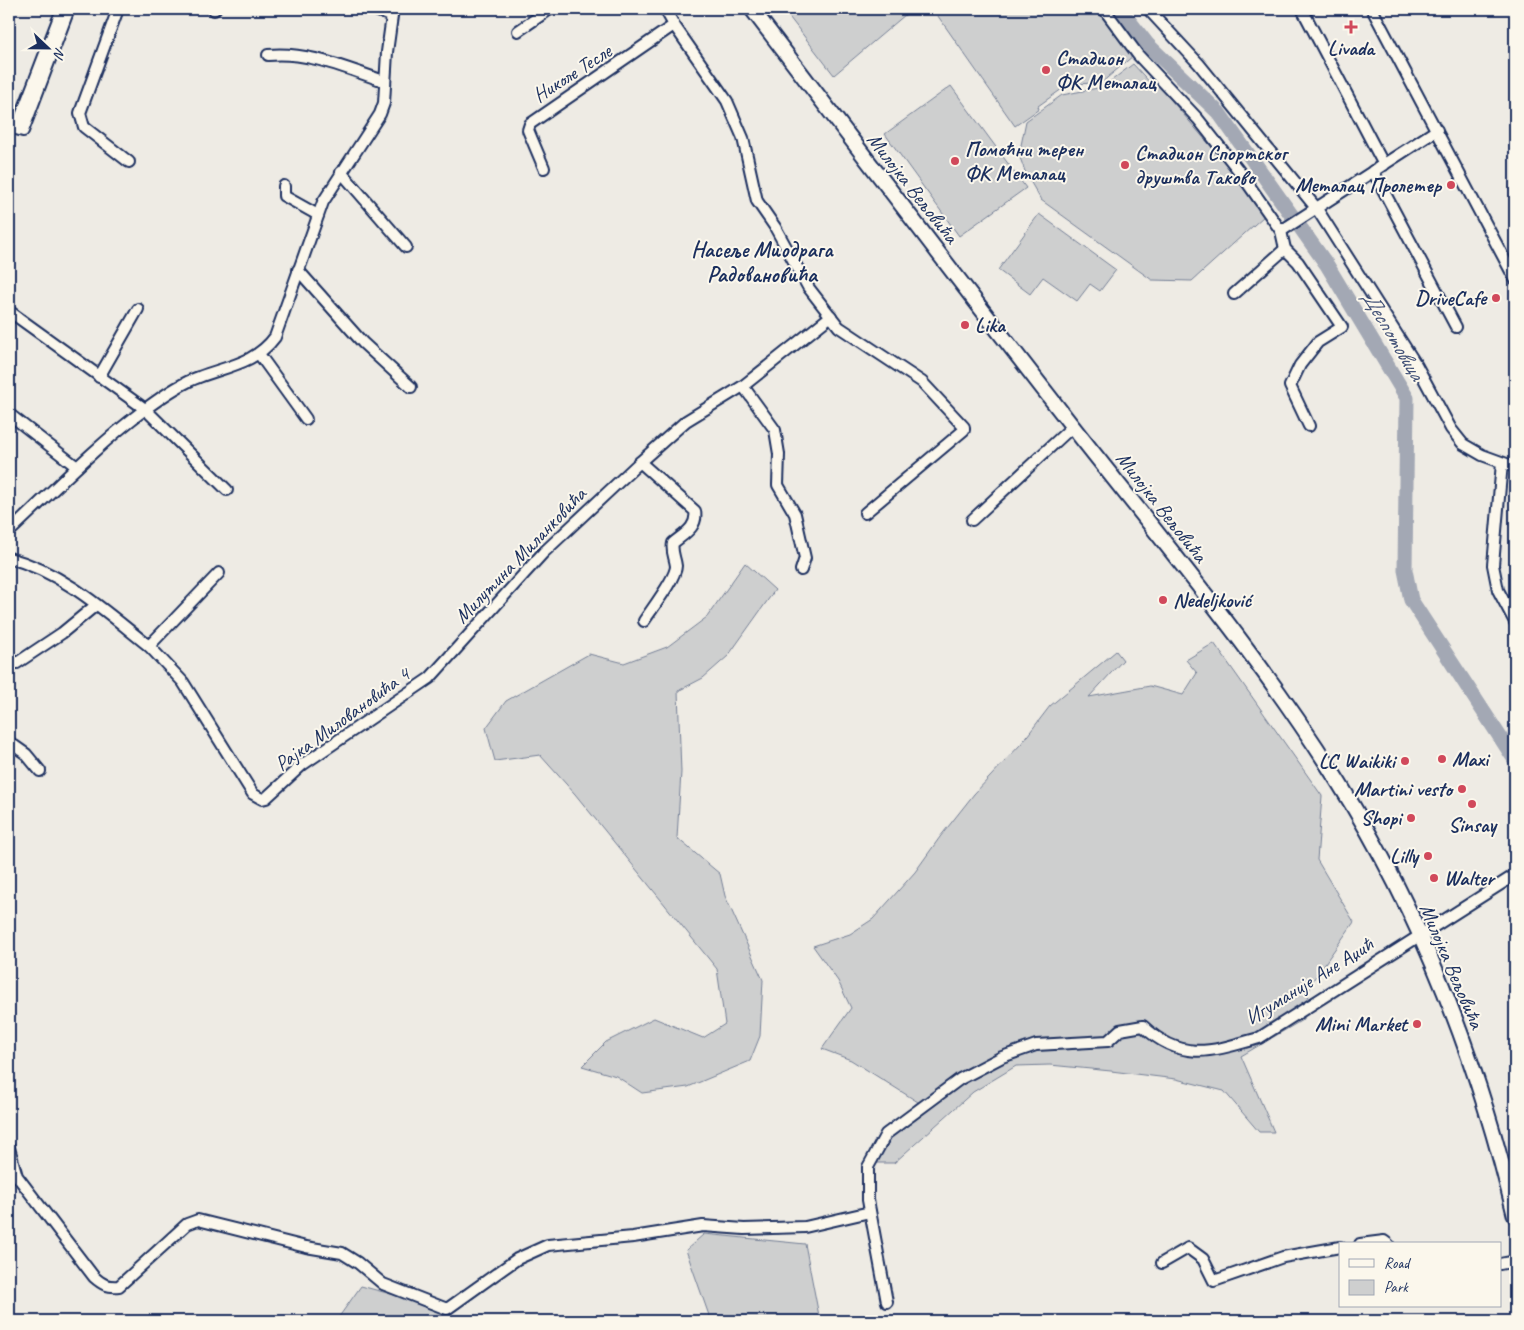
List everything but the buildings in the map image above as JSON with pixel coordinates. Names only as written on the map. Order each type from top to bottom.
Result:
[{"type":"main road","name":"Милојка Вељовића","points":[[752,9],[1072,426],[1232,630],[1292,714],[1355,810],[1420,934],[1468,1057],[1501,1162],[1515,1216]]},
{"type":"street","points":[[62,9],[16,129],[23,131],[69,9]]},
{"type":"street","points":[[118,9],[80,113],[80,121],[84,127],[129,162]]},
{"type":"street","points":[[9,532],[77,467],[145,410],[199,377],[232,367],[259,354],[275,337],[318,215],[341,172],[380,114],[384,103],[384,81],[392,12],[373,9]]},
{"type":"street","points":[[518,31],[550,9]]},
{"type":"street","points":[[664,9],[727,101],[743,138],[757,201],[775,227],[808,287],[839,327],[922,382],[964,427],[964,430],[865,513]]},
{"type":"street","points":[[1104,9],[1138,55],[1198,119],[1284,229],[1285,249],[1298,262],[1342,327],[1318,342],[1300,365],[1290,386],[1309,426]]},
{"type":"street","points":[[1148,9],[1199,64],[1313,212],[1416,366],[1451,429],[1463,444],[1482,456],[1515,467]]},
{"type":"street","points":[[1302,9],[1384,165]]},
{"type":"street","points":[[1372,9],[1515,279]]},
{"type":"street","name":"Николе Тесле","points":[[544,168],[528,130],[530,124],[674,25]]},
{"type":"street","points":[[268,55],[289,55],[317,59],[384,81]]},
{"type":"street","points":[[1284,229],[1437,130]]},
{"type":"street","points":[[1374,171],[1456,327]]},
{"type":"street","points":[[341,172],[406,248]]},
{"type":"street","points":[[284,186],[284,196],[318,215]]},
{"type":"street","points":[[1234,294],[1285,249]]},
{"type":"street","points":[[298,270],[363,343],[411,386]]},
{"type":"street","points":[[100,377],[138,309]]},
{"type":"street","points":[[9,311],[145,410],[227,490]]},
{"type":"street","name":"Милутина Миланковића","points":[[430,678],[543,553],[640,462],[686,421],[743,386],[831,316]]},
{"type":"street","points":[[259,354],[306,418]]},
{"type":"street","points":[[743,386],[775,430],[779,454],[778,485],[795,514],[805,558],[801,570]]},
{"type":"street","points":[[9,414],[77,467]]},
{"type":"street","points":[[972,520],[1072,426]]},
{"type":"street","points":[[640,462],[695,511],[697,518],[694,526],[673,543],[671,552],[676,566],[673,576],[644,621]]},
{"type":"street","points":[[1502,463],[1493,565],[1498,590],[1515,622]]},
{"type":"street","name":"Рајка Миловановића 4","points":[[9,558],[52,575],[82,593],[96,606],[149,646],[183,682],[225,753],[253,794],[262,799],[271,796],[302,765],[430,678]]},
{"type":"street","points":[[149,646],[219,573]]},
{"type":"street","points":[[17,662],[62,632],[96,606]]},
{"type":"street","points":[[9,742],[26,754],[40,771]]},
{"type":"street","name":"Игуманије Ане Аџић","points":[[887,1302],[870,1212],[868,1167],[886,1134],[960,1079],[1002,1057],[1036,1045],[1108,1041],[1120,1030],[1143,1026],[1156,1037],[1184,1051],[1216,1050],[1259,1038],[1515,875]]},
{"type":"street","points":[[9,1148],[17,1176],[94,1277],[102,1285],[110,1287],[119,1286],[187,1224],[198,1220],[306,1247],[342,1253],[358,1263],[383,1284],[447,1309],[517,1259],[548,1244],[633,1237],[703,1226],[744,1229],[805,1227],[870,1212]]},
{"type":"street","points":[[1162,1263],[1188,1248],[1203,1259],[1214,1281],[1283,1257],[1339,1247]]},
{"type":"street","points":[[1502,1264],[1515,1261]]},
{"type":"green space","points":[[783,9],[912,9],[834,75]]},
{"type":"green space","name":"Стадион ФК Металац","points":[[933,9],[1100,9],[1133,56],[1101,83],[1069,84],[1038,106],[1039,109],[1015,126]]},
{"type":"green space","name":"Стадион Спортског друштва Таково","points":[[1133,64],[1154,87],[1159,86],[1251,193],[1264,216],[1192,281],[1152,280],[1041,200],[1026,174],[1019,155],[1026,121],[1062,95],[1103,87]]},
{"type":"green space","name":"Помоћни терен ФК Металац","points":[[951,86],[1026,188],[959,236],[885,134]]},
{"type":"green space","points":[[1039,214],[1116,270],[1100,291],[1090,284],[1077,301],[1043,277],[1030,294],[998,270]]},
{"type":"green space","points":[[745,563],[775,590],[728,656],[703,678],[678,691],[681,772],[677,838],[720,874],[725,896],[763,980],[760,1036],[750,1061],[688,1087],[642,1093],[616,1076],[582,1066],[606,1042],[654,1018],[703,1038],[725,1024],[717,969],[575,794],[540,755],[495,761],[486,728],[506,701],[589,654],[624,663],[667,647],[707,617]]},
{"type":"green space","points":[[1214,643],[1322,796],[1317,860],[1354,922],[1311,983],[1304,1019],[1241,1056],[1274,1132],[1259,1132],[1224,1091],[1176,1079],[1111,1071],[1050,1065],[1016,1066],[973,1092],[894,1163],[863,1163],[889,1127],[918,1102],[851,1060],[822,1049],[851,1008],[838,981],[813,946],[850,934],[873,919],[915,872],[974,794],[1021,744],[1050,706],[1116,651],[1123,660],[1089,697],[1150,686],[1183,695],[1197,673],[1186,660]]},
{"type":"green space","points":[[704,1234],[805,1244],[820,1321],[711,1321],[686,1250]]},
{"type":"green space","points":[[361,1286],[454,1311],[446,1321],[336,1321]]},
{"type":"waterway","name":"Деспотовица","points":[[1120,9],[1148,45],[1219,113],[1327,265],[1407,398],[1405,570],[1411,600],[1515,760]]},
{"type":"waterway","points":[[1502,739],[1515,746]]},
{"type":"place","name":"Livada","points":[[1351,27]]},
{"type":"place","name":"Стадион ФК Металац","points":[[1046,70]]},
{"type":"place","name":"Помоћни терен ФК Металац","points":[[955,161]]},
{"type":"place","name":"Стадион Спортског друштва Таково","points":[[1125,165]]},
{"type":"place","name":"Металац Пролетер","points":[[1451,185]]},
{"type":"place","name":"DriveCafe","points":[[1496,298]]},
{"type":"place","name":"Lika","points":[[965,325]]},
{"type":"place","name":"Nedeljković","points":[[1163,600]]},
{"type":"place","name":"Maxi","points":[[1442,759]]},
{"type":"place","name":"LC Waikiki","points":[[1405,761]]},
{"type":"place","name":"Martini vesto","points":[[1462,789]]},
{"type":"place","name":"Sinsay","points":[[1472,804]]},
{"type":"place","name":"Shopi","points":[[1411,818]]},
{"type":"place","name":"Lilly","points":[[1428,856]]},
{"type":"place","name":"Walter","points":[[1434,878]]},
{"type":"place","name":"Mini Market","points":[[1417,1024]]},
{"type":"district","name":"Насеље Миодрага Радовановића","points":[[762,262]]}]
